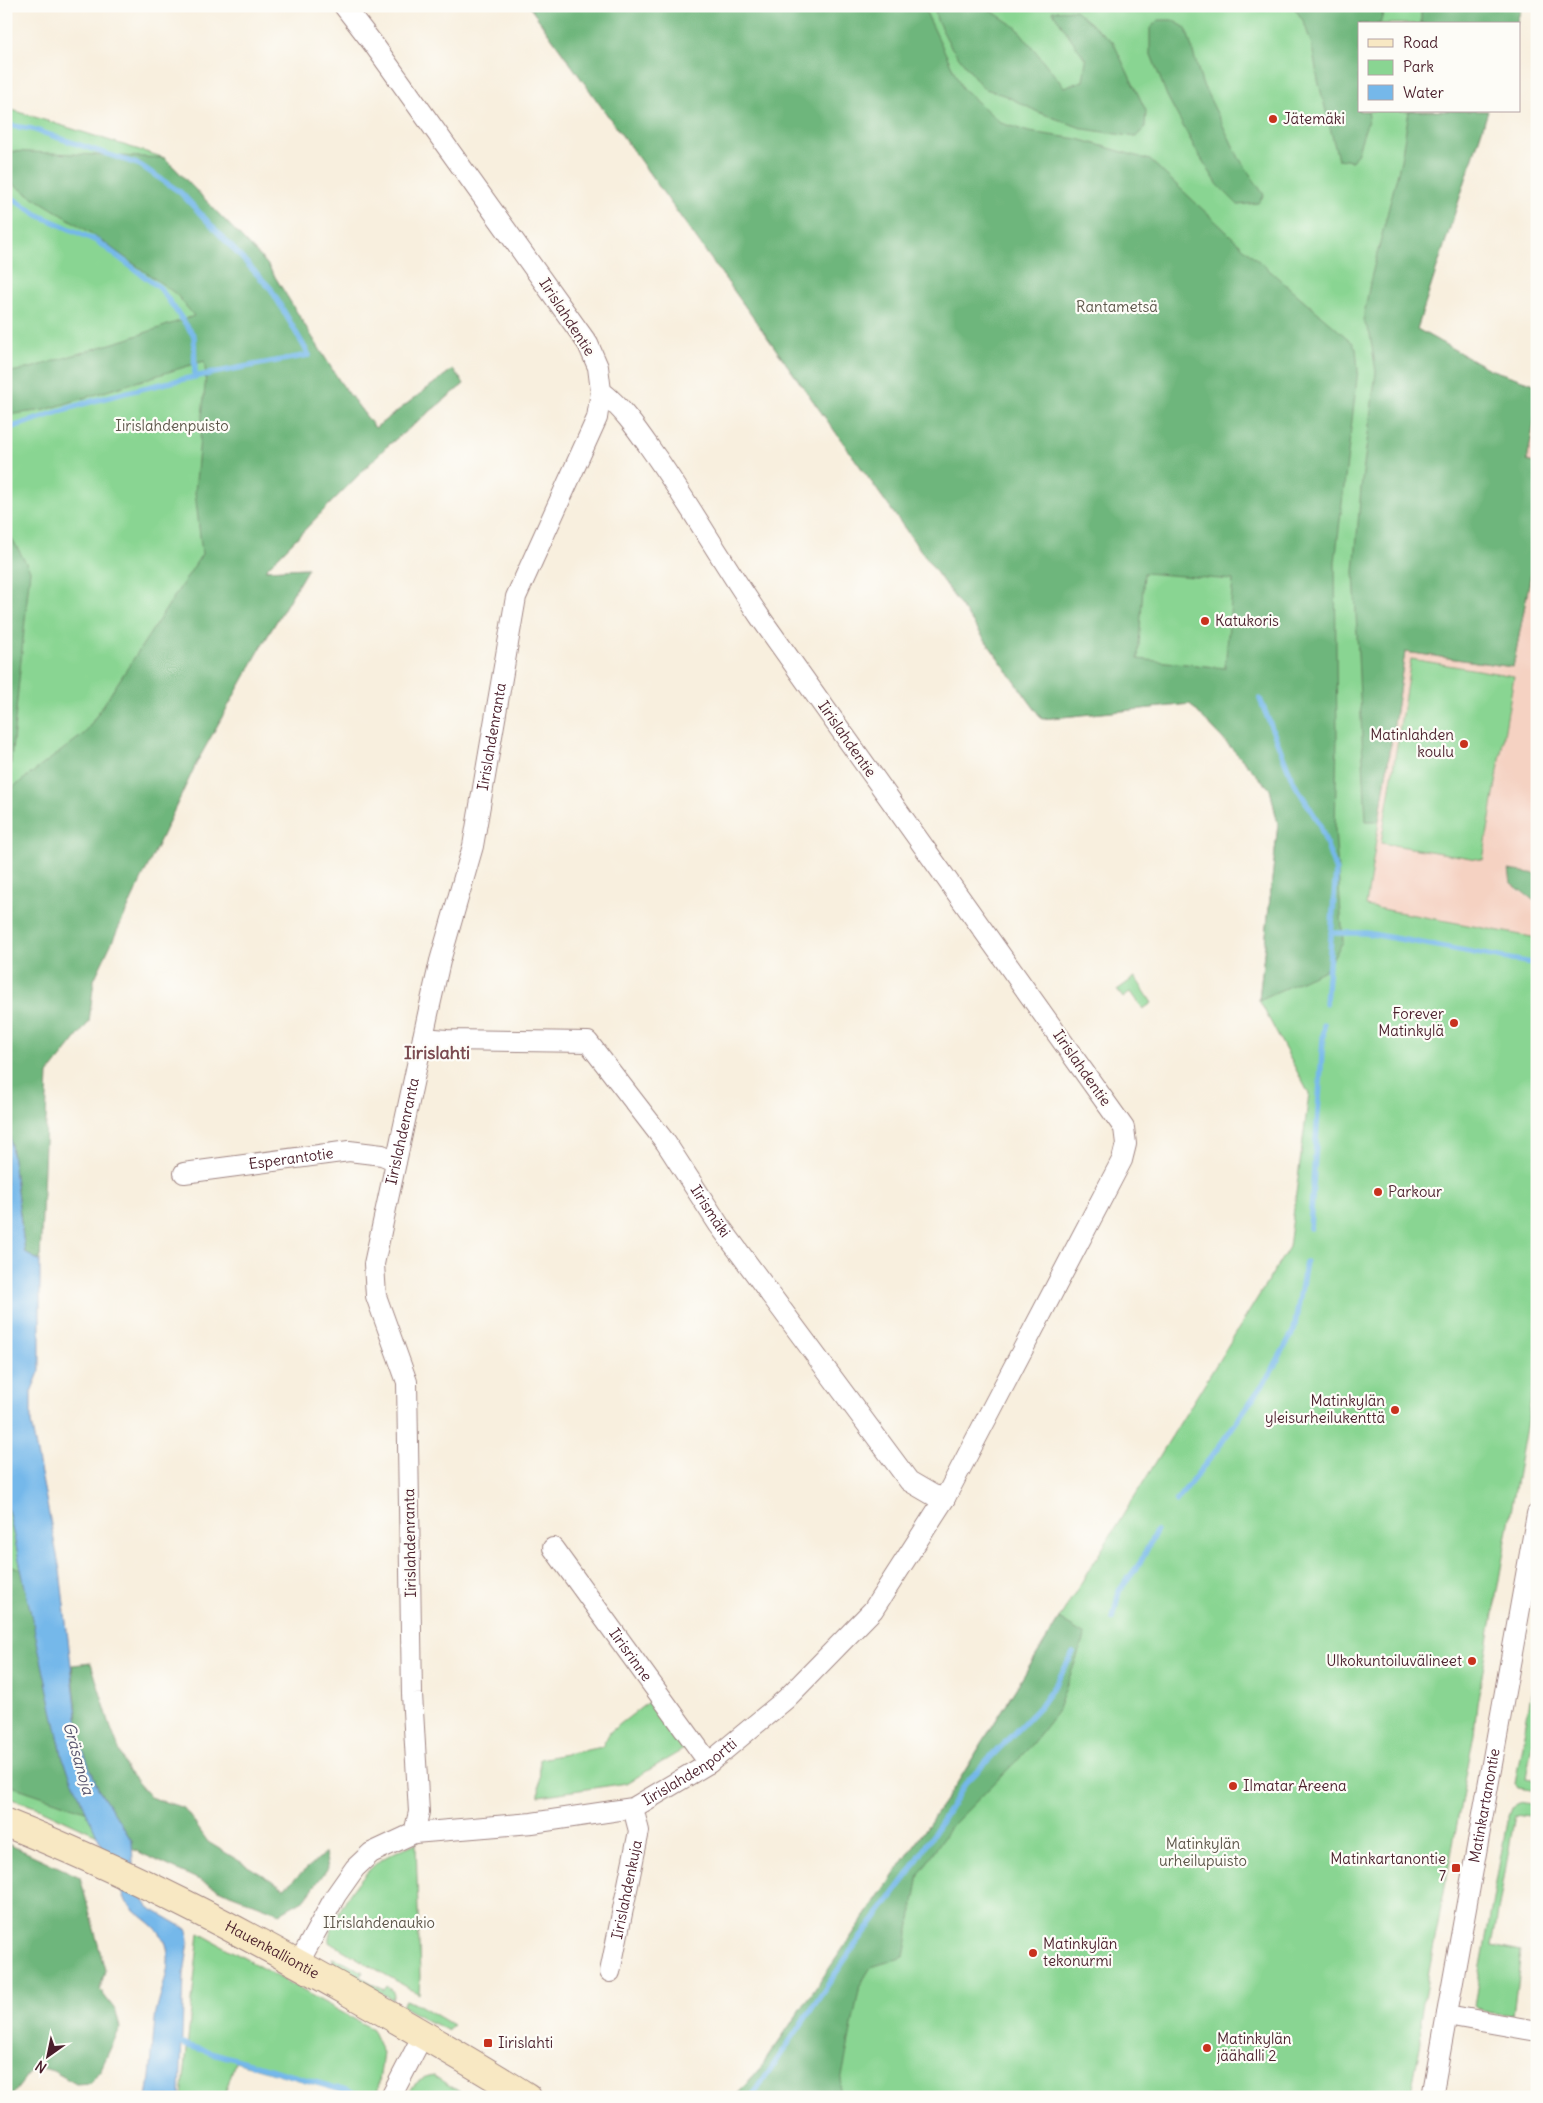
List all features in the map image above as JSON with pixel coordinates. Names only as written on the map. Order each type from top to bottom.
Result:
[{"type":"main road","name":"Hauenkalliontie","points":[[6,1823],[58,1843],[204,1912],[423,2035],[526,2097]]},
{"type":"street","name":"Iirislahdentie","points":[[344,6],[588,344],[598,367],[601,391],[614,401],[628,417],[671,479],[724,565],[760,617],[1124,1128],[1126,1144],[1122,1160],[945,1498]]},
{"type":"street","name":"Iirislahdenranta","points":[[414,1833],[419,1812],[412,1694],[407,1382],[376,1296],[374,1264],[440,961],[473,846],[516,597],[597,418],[601,391]]},
{"type":"street","name":"Iirismäki","points":[[423,1038],[588,1042],[666,1143],[719,1225],[909,1481],[933,1495],[945,1498]]},
{"type":"street","name":"Esperantotie","points":[[184,1173],[349,1151],[382,1156],[396,1161]]},
{"type":"street","name":"Iirislahdenportti","points":[[298,1964],[331,1903],[355,1868],[370,1853],[414,1833],[532,1823],[633,1808],[709,1763],[786,1699],[873,1610],[945,1498]]},
{"type":"street","name":"Matinkartanontie","points":[[1432,2097],[1530,1587],[1537,1514]]},
{"type":"street","name":"Iirisrinne","points":[[553,1548],[709,1763]]},
{"type":"street","name":"Iirislahdenkuja","points":[[610,1972],[639,1831],[633,1808]]},
{"type":"street","points":[[1447,2015],[1537,2031]]},
{"type":"street","points":[[391,2097],[423,2035]]},
{"type":"shaded area","points":[[1537,406],[1537,464],[1526,461]]},
{"type":"shaded area","name":"Matinlahden koulu","points":[[1537,542],[1537,874],[1509,870],[1518,890],[1537,903],[1537,938],[1366,907],[1405,652],[1513,667]]},
{"type":"green space","name":"Matinkylän urheilupuisto","points":[[529,6],[1522,6],[1517,22],[1358,22],[1358,112],[1488,112],[1417,329],[1489,369],[1537,385],[1537,406],[1527,461],[1537,464],[1537,542],[1513,667],[1405,652],[1366,906],[1537,938],[1537,1365],[1477,1704],[1474,1734],[1420,2019],[1421,2042],[1410,2097],[735,2097],[761,2067],[956,1785],[1289,1247],[1309,1094],[1259,1000],[1278,824],[1270,789],[1190,704],[1042,719]]},
{"type":"green space","name":"Rantametsä","points":[[529,6],[923,6],[962,88],[1001,123],[1029,132],[1078,139],[1150,160],[1246,250],[1353,343],[1356,348],[1358,370],[1335,562],[1337,738],[1335,829],[1343,942],[1325,970],[1259,1000],[1278,824],[1270,789],[1190,704],[1042,719]],"holes":[[[1144,573],[1233,580],[1225,668],[1138,659]]]},
{"type":"green space","points":[[934,6],[984,6],[1017,28],[1064,87],[1083,81],[1086,60],[1052,11],[1075,10],[1113,42],[1146,111],[1145,127],[1136,137],[1084,129],[1038,112],[1006,96],[983,88],[951,47],[937,20]]},
{"type":"green space","points":[[1293,6],[1385,6],[1381,22],[1358,22],[1358,112],[1368,112],[1369,117],[1357,154],[1352,161],[1338,159],[1318,80],[1312,46],[1304,22]]},
{"type":"green space","points":[[1421,6],[1522,6],[1517,22],[1421,22]]},
{"type":"green space","points":[[1159,20],[1172,20],[1186,28],[1202,83],[1239,158],[1264,195],[1258,203],[1238,205],[1218,185],[1197,152],[1167,96],[1150,52],[1150,28]]},
{"type":"green space","name":"Iirislahdenpuisto","points":[[6,108],[165,158],[267,264],[340,382],[375,428],[453,369],[464,384],[386,447],[265,570],[308,568],[6,1078]]},
{"type":"green space","points":[[1409,112],[1488,112],[1417,329],[1489,369],[1537,385],[1537,406],[1527,461],[1537,464],[1537,542],[1513,667],[1405,652],[1379,821],[1366,821],[1354,572],[1361,488],[1376,372],[1370,334],[1363,320],[1371,278],[1401,160]]},
{"type":"green space","points":[[6,151],[165,158],[267,264],[340,382],[375,428],[453,369],[464,384],[386,447],[265,570],[308,568],[197,762],[94,980],[89,1022],[48,1074],[40,1261],[25,1253],[6,1107],[6,528],[30,570],[8,791],[85,733],[202,554],[195,492],[206,375],[204,361],[45,410],[6,415],[6,373],[31,368],[127,339],[194,316],[176,294],[88,231],[6,180]]},
{"type":"green space","points":[[1411,659],[1514,676],[1483,860],[1381,843]]},
{"type":"green space","points":[[1509,870],[1537,874],[1537,903],[1511,883]]},
{"type":"green space","points":[[1135,977],[1152,1003],[1143,1009],[1131,992],[1123,998],[1117,990]]},
{"type":"green space","points":[[6,1501],[22,1570],[88,1812],[97,1835],[41,1809],[6,1797]]},
{"type":"green space","points":[[6,1563],[22,1570],[63,1759],[88,1812],[6,1784]]},
{"type":"green space","points":[[1059,1619],[1085,1635],[1057,1712],[1027,1750],[949,1829],[919,1875],[904,1957],[871,1967],[860,1985],[838,2097],[735,2097],[761,2067],[956,1785]]},
{"type":"green space","points":[[1537,1661],[1537,1715],[1526,1779],[1537,1781],[1537,1791],[1518,1788],[1515,1784]]},
{"type":"green space","points":[[91,1663],[112,1731],[127,1770],[150,1797],[184,1808],[208,1842],[284,1888],[325,1853],[328,1868],[305,1899],[280,1913],[230,1894],[132,1849],[132,1841],[98,1788],[80,1742],[72,1665]]},
{"type":"green space","points":[[656,1696],[689,1746],[627,1783],[539,1796],[540,1759],[602,1747],[610,1732]]},
{"type":"green space","points":[[1519,1803],[1537,1806],[1537,1818],[1515,1815],[1492,1946],[1521,1952],[1513,2014],[1497,2014],[1487,2012],[1474,2005],[1507,1821],[1512,1807]]},
{"type":"green space","points":[[6,1843],[80,1877],[105,1970],[100,1990],[116,2011],[120,2028],[101,2069],[90,2083],[76,2084],[53,2071],[35,2066],[11,2097],[6,2097]]},
{"type":"green space","name":"IIrislahdenaukio","points":[[416,1843],[419,1994],[329,1942],[329,1937],[343,1904],[366,1873],[384,1858]]},
{"type":"green space","points":[[199,1933],[372,2029],[383,2053],[377,2097],[359,2097],[235,2062],[224,2097],[182,2097]]},
{"type":"green space","points":[[332,1958],[345,1962],[363,1972],[361,1977],[384,1990],[387,1986],[394,1995],[392,1999],[341,1970]]},
{"type":"green space","points":[[405,2001],[416,2003],[453,2025],[447,2030],[428,2021],[402,2006]]},
{"type":"green space","points":[[434,2076],[468,2097],[405,2097],[417,2083],[425,2078]]},
{"type":"water","name":"Gräsanoja","points":[[6,1107],[25,1253],[40,1261],[40,1370],[31,1392],[31,1423],[60,1570],[80,1742],[98,1788],[132,1841],[134,1885],[148,1907],[188,1930],[189,1941],[184,1974],[180,2097],[147,2097],[156,2011],[167,1973],[168,1953],[166,1944],[159,1932],[127,1903],[63,1759],[6,1501]]},
{"type":"waterway","points":[[6,125],[32,129],[140,165],[180,192],[271,289],[309,355],[202,375],[123,393],[6,429]]},
{"type":"waterway","points":[[6,194],[38,215],[97,241],[160,288],[194,336],[195,375]]},
{"type":"waterway","points":[[1260,699],[1293,781],[1319,823],[1336,871],[1326,1004]]},
{"type":"waterway","points":[[1331,933],[1366,933],[1537,964]]},
{"type":"waterway","points":[[1310,1228],[1324,1024]]},
{"type":"waterway","points":[[1176,1501],[1215,1452],[1270,1374],[1294,1330],[1306,1262]]},
{"type":"waterway","points":[[1113,1619],[1119,1591],[1140,1563],[1156,1531]]},
{"type":"waterway","points":[[752,2097],[850,1952],[907,1876],[965,1784],[1040,1706],[1057,1682],[1073,1653]]},
{"type":"waterway","points":[[177,2041],[360,2095]]},
{"type":"place","name":"Jätemäki","points":[[1273,119]]},
{"type":"place","name":"Katukoris","points":[[1205,621]]},
{"type":"place","name":"Matinlahden koulu","points":[[1464,744]]},
{"type":"place","name":"Forever Matinkylä","points":[[1454,1023]]},
{"type":"place","name":"Parkour","points":[[1378,1192]]},
{"type":"place","name":"Matinkylän yleisurheilukenttä","points":[[1395,1410]]},
{"type":"place","name":"Ulkokuntoiluvälineet","points":[[1472,1661]]},
{"type":"place","name":"Ilmatar Areena","points":[[1233,1786]]},
{"type":"place","name":"Matinkartanontie 7","points":[[1456,1868]]},
{"type":"place","name":"Matinkylän tekonurmi","points":[[1033,1953]]},
{"type":"place","name":"Iirislahti","points":[[488,2043]]},
{"type":"place","name":"Matinkylän jäähalli 2","points":[[1207,2048]]},
{"type":"district","name":"Iirislahti","points":[[437,1053]]}]
